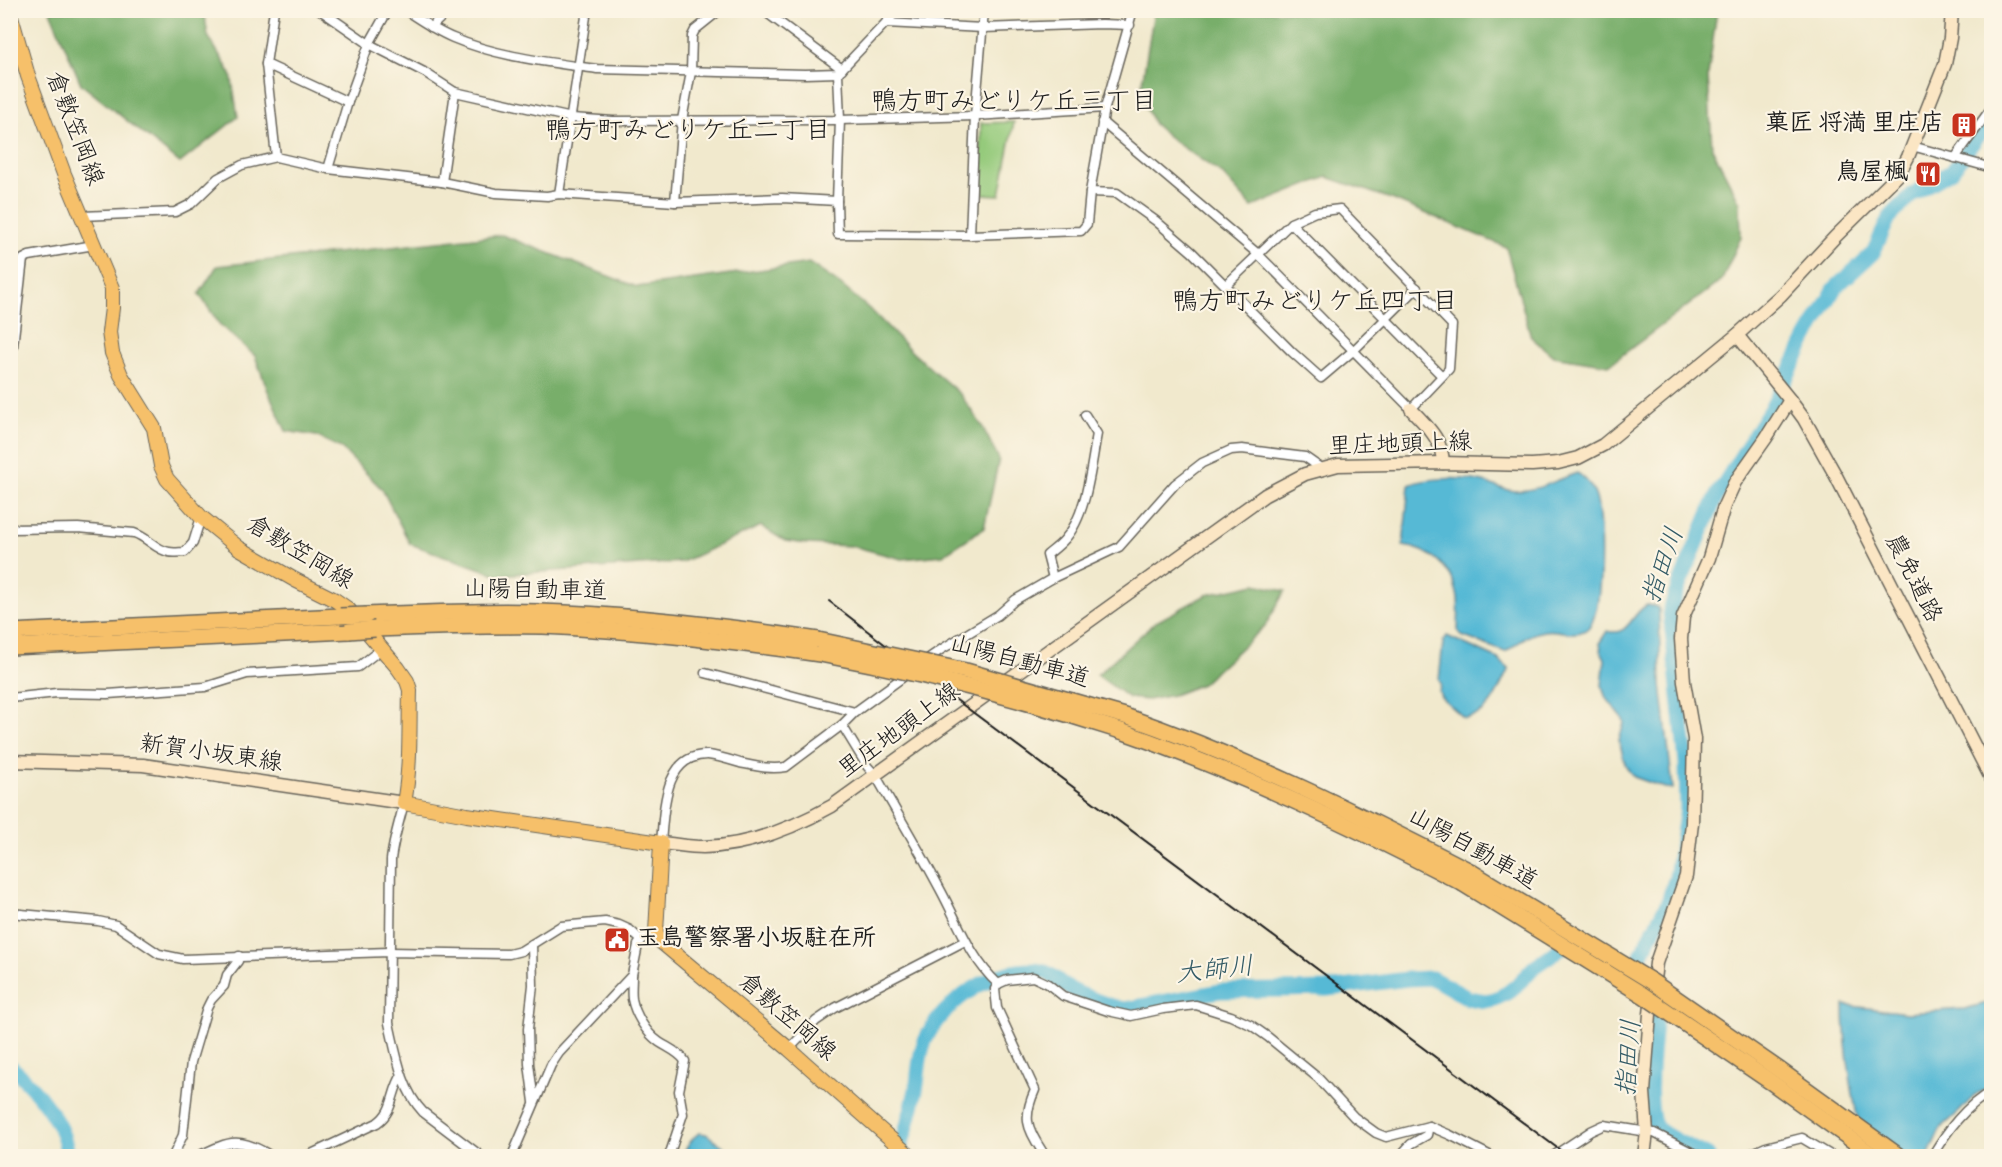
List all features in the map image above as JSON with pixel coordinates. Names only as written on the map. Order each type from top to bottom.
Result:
[{"type":"highway","name":"山陽自動車道","points":[[10,632],[340,616],[540,612],[725,626],[819,647],[966,670],[1123,724],[1214,749],[1391,830],[1465,876],[1643,995],[1771,1082],[1874,1156]]},
{"type":"highway","name":"山陽自動車道","points":[[10,647],[375,629],[543,626],[819,647]]},
{"type":"highway","name":"山陽自動車道","points":[[1465,876],[1651,981],[1899,1156]]},
{"type":"main road","name":"里庄地頭上線","points":[[661,843],[713,846],[747,842],[770,835],[832,806],[1265,495],[1290,481],[1338,465],[1558,463],[1578,458],[1603,445],[1781,296],[1835,237],[1899,174],[1945,64],[1952,10]]},
{"type":"main road","name":"倉敷笠岡線","points":[[10,13],[28,76],[81,216],[112,288],[109,332],[112,353],[125,382],[154,428],[161,466],[167,479],[201,517],[239,548],[348,609],[380,650],[398,668],[410,690],[409,750],[404,803]]},
{"type":"main road","name":"農免道路","points":[[1737,335],[1777,382],[1804,419],[1836,476],[1992,780]]},
{"type":"main road","points":[[1644,1156],[1647,1132],[1644,1092],[1656,963],[1686,876],[1692,823],[1694,739],[1684,682],[1681,639],[1683,617],[1709,558],[1724,506],[1735,482],[1766,438],[1787,396]]},
{"type":"main road","points":[[1412,409],[1437,439],[1442,450],[1443,463]]},
{"type":"main road","name":"新賀小坂東線","points":[[10,761],[143,765],[404,803]]},
{"type":"main road","points":[[404,803],[466,815],[661,843],[656,932]]},
{"type":"main road","name":"倉敷笠岡線","points":[[656,932],[660,941],[789,1049],[905,1153]]},
{"type":"street","points":[[274,10],[266,64],[276,157]]},
{"type":"street","points":[[320,10],[369,44],[424,72],[455,92],[572,117],[613,121],[840,120],[975,116],[1105,108]]},
{"type":"street","points":[[328,169],[348,102],[369,44],[388,10]]},
{"type":"street","points":[[405,10],[453,39],[510,55],[597,69],[691,72],[840,71]]},
{"type":"street","points":[[431,27],[450,10]]},
{"type":"street","points":[[559,194],[587,10]]},
{"type":"street","points":[[675,202],[682,120],[691,72],[692,36],[695,30],[720,10]]},
{"type":"street","points":[[764,10],[840,71]]},
{"type":"street","points":[[898,10],[840,71],[838,234],[970,235],[1081,231],[1087,224],[1090,192],[1105,108],[1133,10]]},
{"type":"street","points":[[970,235],[975,116],[984,10]]},
{"type":"street","points":[[886,23],[983,28],[1130,25]]},
{"type":"street","points":[[266,64],[348,102]]},
{"type":"street","points":[[442,182],[455,92]]},
{"type":"street","points":[[1960,160],[1992,107]]},
{"type":"street","points":[[1102,123],[1258,254],[1412,409],[1449,369],[1452,325],[1340,209],[1315,212],[1291,223],[1258,254],[1226,285]]},
{"type":"street","points":[[1912,146],[1992,168]]},
{"type":"street","points":[[81,216],[175,212],[191,204],[219,178],[242,165],[276,157],[328,169],[442,182],[496,193],[547,196],[559,194],[675,202],[782,198],[837,201]]},
{"type":"street","points":[[1090,192],[1117,193],[1156,221],[1226,285],[1321,378],[1354,350],[1417,288]]},
{"type":"street","points":[[1291,223],[1442,376]]},
{"type":"street","points":[[10,372],[23,259],[94,245]]},
{"type":"street","points":[[10,265],[22,265]]},
{"type":"street","points":[[1053,578],[1047,555],[1067,538],[1085,496],[1097,434],[1085,415]]},
{"type":"street","points":[[661,843],[664,804],[673,774],[682,764],[708,755],[759,767],[777,769],[786,767],[842,725],[855,711],[942,649],[998,615],[1015,600],[1053,578],[1119,547],[1175,484],[1202,463],[1231,450],[1242,449],[1305,457],[1322,469]]},
{"type":"street","points":[[10,529],[78,528],[134,533],[142,535],[161,550],[185,552],[193,543],[201,517]]},
{"type":"street","points":[[10,698],[57,693],[108,694],[206,687],[247,674],[358,667],[380,650]]},
{"type":"street","points":[[705,673],[855,711]]},
{"type":"street","points":[[842,725],[867,766],[876,776],[940,889],[965,941],[995,982],[997,1008],[1035,1090],[1026,1114],[1030,1133],[1042,1151],[1037,1156]]},
{"type":"street","points":[[404,803],[397,833],[393,840],[389,1023],[402,1075],[411,1095],[423,1112],[481,1156]]},
{"type":"street","points":[[10,913],[98,921],[116,925],[159,954],[168,957],[202,959],[389,952],[509,954],[521,951],[561,926],[604,922],[630,930],[641,940]]},
{"type":"street","points":[[656,932],[641,940],[638,945],[632,975],[632,997],[633,1004],[649,1033],[657,1041],[682,1056],[685,1061],[679,1090],[683,1114],[669,1156]]},
{"type":"street","points":[[789,1049],[816,1021],[835,1008],[965,941]]},
{"type":"street","points":[[532,944],[533,985],[528,1029],[529,1064],[535,1104]]},
{"type":"street","points":[[173,1156],[183,1135],[191,1062],[207,1008],[224,986],[227,975],[238,961],[239,956]]},
{"type":"street","points":[[512,1156],[551,1065],[559,1053],[632,975]]},
{"type":"street","points":[[995,982],[1033,977],[1048,984],[1063,996],[1131,1016],[1196,1005],[1231,1016],[1251,1025],[1268,1037],[1318,1078],[1354,1117],[1376,1133],[1386,1137],[1429,1126],[1491,1156]]},
{"type":"street","points":[[308,1156],[385,1117],[390,1108],[393,1091],[402,1075]]},
{"type":"street","points":[[1932,1156],[1951,1127],[1978,1098],[1992,1091]]},
{"type":"street","points":[[1553,1156],[1604,1125],[1660,1135],[1699,1156]]},
{"type":"street","points":[[1400,1156],[1411,1144],[1427,1136],[1429,1126]]},
{"type":"street","points":[[1746,1156],[1766,1147],[1802,1138],[1832,1156]]},
{"type":"street","points":[[198,1156],[225,1143],[238,1143],[248,1144],[270,1156]]},
{"type":"green space","points":[[50,11],[204,11],[208,36],[231,74],[238,117],[180,163],[81,84]]},
{"type":"green space","points":[[1154,11],[1717,11],[1708,76],[1712,148],[1740,203],[1741,237],[1722,280],[1609,365],[1553,356],[1531,337],[1506,247],[1394,200],[1327,177],[1252,207],[1222,174],[1175,142],[1154,124],[1140,96]]},
{"type":"green space","points":[[1014,122],[1000,195],[980,194],[981,123]]},
{"type":"green space","points":[[502,235],[637,287],[809,263],[841,285],[874,313],[912,352],[960,394],[982,426],[999,459],[984,528],[943,555],[902,559],[852,546],[785,541],[761,526],[682,562],[498,575],[410,544],[382,489],[341,448],[316,436],[286,431],[255,356],[220,325],[199,294],[217,266]]},
{"type":"green space","points":[[1255,584],[1285,591],[1265,626],[1202,684],[1173,695],[1148,700],[1129,698],[1097,675],[1154,623],[1206,595]]},
{"type":"water","points":[[1577,473],[1590,485],[1599,513],[1599,587],[1597,605],[1588,628],[1578,633],[1549,630],[1538,632],[1505,652],[1462,636],[1458,631],[1457,593],[1445,567],[1422,551],[1403,546],[1409,485],[1435,479],[1475,480],[1519,491],[1542,486]]},
{"type":"water","points":[[1647,605],[1657,607],[1659,610],[1661,684],[1673,789],[1634,777],[1629,771],[1619,740],[1623,719],[1605,696],[1602,685],[1605,659],[1600,642],[1607,631],[1621,631],[1625,628]]},
{"type":"water","points":[[1447,636],[1498,659],[1509,669],[1492,701],[1481,712],[1473,716],[1464,718],[1441,697],[1439,691],[1443,642]]},
{"type":"water","points":[[1991,1002],[1991,1086],[1976,1094],[1940,1129],[1928,1156],[1865,1156],[1848,1062],[1844,1005],[1907,1013],[1964,1009]]},
{"type":"water","points":[[699,1133],[706,1134],[737,1156],[681,1156]]},
{"type":"waterway","name":"指田川","points":[[1708,1156],[1663,1133],[1653,1120],[1652,1063],[1660,990],[1641,963],[1641,955],[1668,902],[1676,877],[1687,809],[1686,763],[1670,611],[1717,495],[1773,405],[1835,288],[1873,253],[1889,218],[1913,194],[1952,171],[1992,117]]},
{"type":"waterway","name":"大師川","points":[[898,1156],[916,1090],[921,1053],[933,1026],[944,1012],[974,988],[1008,973],[1026,970],[1046,972],[1078,993],[1124,1009],[1220,991],[1327,989],[1432,978],[1468,998],[1485,1001],[1507,993],[1535,966],[1570,942],[1574,943]]},
{"type":"waterway","points":[[10,1066],[28,1083],[56,1120],[66,1145],[66,1156]]},
{"type":"railway","points":[[829,601],[955,699],[1568,1156]]},
{"type":"place","name":"菓匠 将満 里庄店","points":[[1964,125]]},
{"type":"place","name":"鳥屋楓","points":[[1928,174]]},
{"type":"place","name":"玉島警察署小坂駐在所","points":[[617,940]]},
{"type":"district","name":"鴨方町みどりケ丘三丁目","points":[[1014,103]]},
{"type":"district","name":"鴨方町みどりケ丘二丁目","points":[[688,132]]},
{"type":"district","name":"鴨方町みどりケ丘四丁目","points":[[1315,303]]}]
